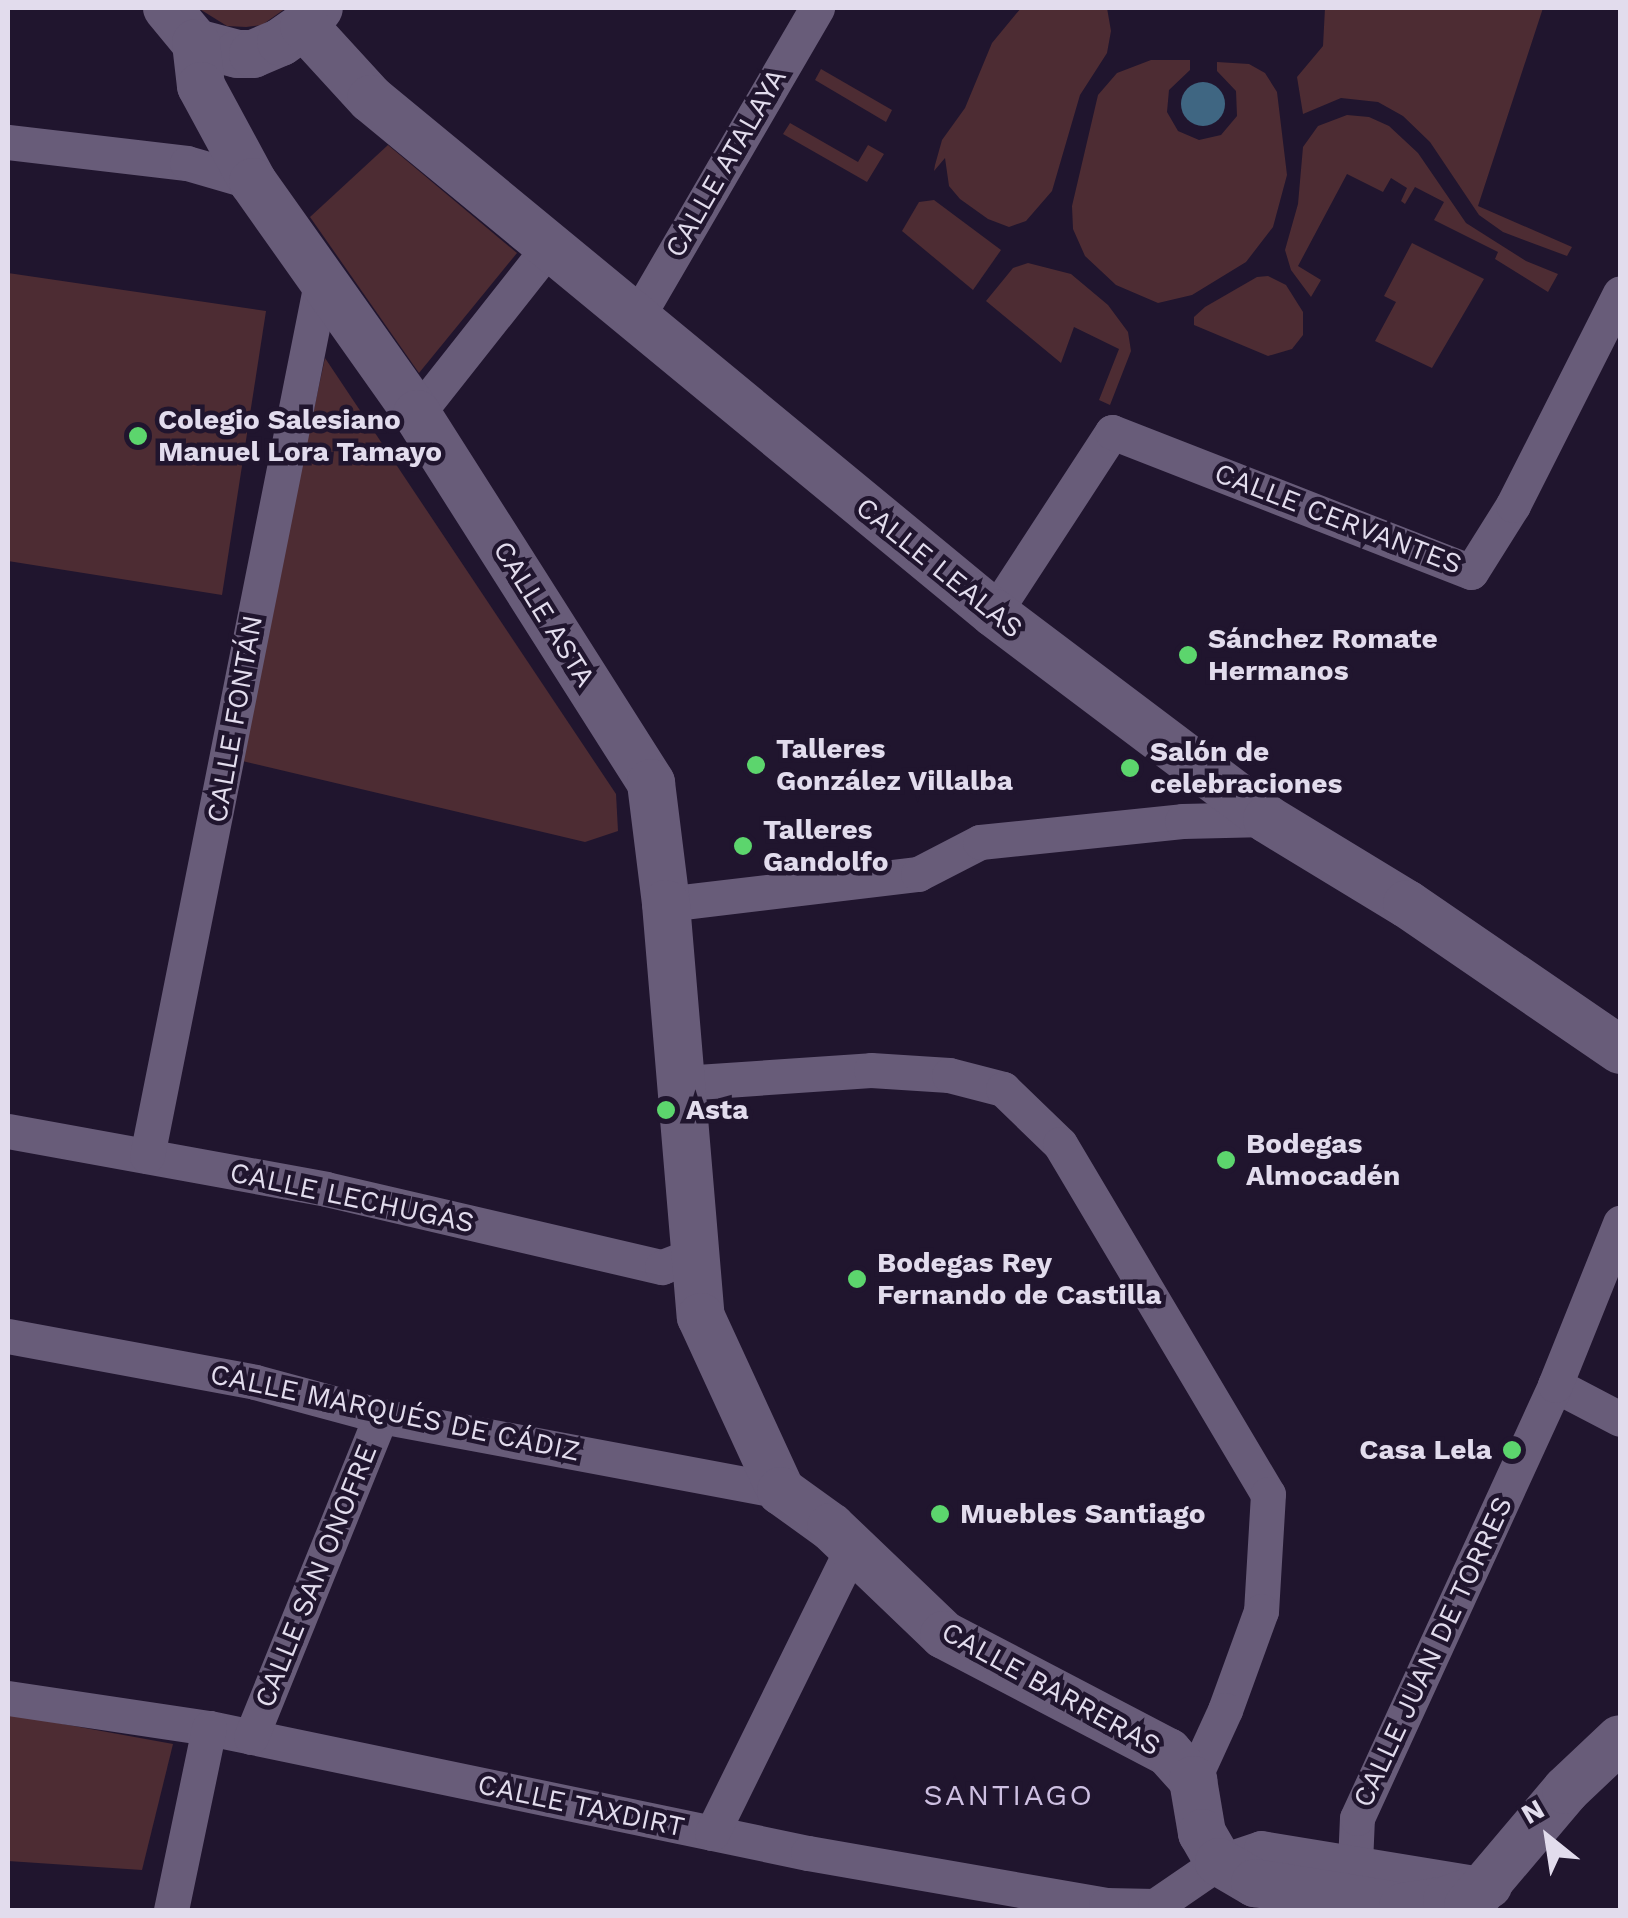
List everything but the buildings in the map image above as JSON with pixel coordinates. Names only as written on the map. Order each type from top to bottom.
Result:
[{"type":"street","name":"CALLE ATALAYA","points":[[636,319],[817,8]]},
{"type":"street","points":[[174,17],[253,54],[311,17]]},
{"type":"street","name":"CALLE ASTA","points":[[174,17],[200,86],[253,182],[417,414],[651,784],[666,904],[694,1255]]},
{"type":"street","name":"CALLE LEALAS","points":[[311,17],[371,99],[994,613],[1267,819],[1407,904],[1620,1050]]},
{"type":"street","points":[[8,142],[186,163],[253,182]]},
{"type":"street","points":[[417,414],[549,248]]},
{"type":"street","name":"CALLE FONTÁN","points":[[147,1156],[321,283]]},
{"type":"street","name":"CALLE CERVANTES","points":[[994,613],[1112,432],[1471,572],[1513,505],[1620,293]]},
{"type":"street","points":[[666,904],[918,874],[980,842],[1182,821],[1267,819]]},
{"type":"street","points":[[682,1083],[871,1070],[949,1075],[1003,1089],[1060,1144],[1268,1494],[1261,1610],[1226,1710],[1193,1780],[1202,1833],[1218,1862],[1255,1883],[1406,1909],[1446,1900],[1481,1902]]},
{"type":"street","name":"CALLE LECHUGAS","points":[[8,1132],[326,1190],[662,1266],[694,1255]]},
{"type":"street","name":"CALLE JUAN DE TORRES","points":[[1355,1864],[1357,1818],[1555,1385],[1620,1223]]},
{"type":"street","name":"CALLE BARRERAS","points":[[694,1255],[701,1316],[781,1491],[852,1548],[944,1635],[1168,1752],[1193,1780]]},
{"type":"street","name":"CALLE MARQUÉS DE CÁDIZ","points":[[8,1336],[255,1382],[381,1416],[781,1491]]},
{"type":"street","points":[[1555,1385],[1620,1419]]},
{"type":"street","name":"CALLE SAN ONOFRE","points":[[250,1736],[381,1416]]},
{"type":"street","points":[[712,1833],[852,1548]]},
{"type":"street","name":"CALLE TAXDIRT","points":[[8,1698],[209,1728],[712,1833],[1106,1906],[1155,1908]]},
{"type":"street","points":[[170,1910],[209,1728]]},
{"type":"street","points":[[1481,1902],[1566,1790],[1620,1739]]},
{"type":"street","points":[[1155,1908],[1218,1862],[1260,1848],[1355,1864],[1481,1902]]},
{"type":"shaded area","points":[[198,8],[286,8],[262,25],[246,27],[227,26]]},
{"type":"shaded area","points":[[1021,8],[1107,8],[1111,31],[1107,53],[1080,95],[1052,191],[1026,221],[1009,227],[988,219],[960,199],[949,186],[945,158],[934,171],[942,140],[965,108],[992,43]]},
{"type":"shaded area","points":[[1325,8],[1543,8],[1478,206],[1572,247],[1567,256],[1503,232],[1479,215],[1430,142],[1403,116],[1378,102],[1341,98],[1303,114],[1297,77],[1323,46]]},
{"type":"shaded area","points":[[1151,60],[1190,60],[1190,70],[1169,90],[1167,112],[1178,131],[1199,140],[1221,135],[1237,116],[1236,91],[1217,71],[1217,62],[1249,64],[1265,73],[1277,92],[1287,175],[1273,227],[1246,262],[1192,295],[1158,303],[1116,285],[1085,256],[1073,229],[1072,206],[1098,95],[1117,73]]},
{"type":"shaded area","points":[[821,69],[892,110],[886,122],[815,80]]},
{"type":"shaded area","points":[[1347,115],[1369,117],[1389,126],[1418,153],[1466,223],[1526,261],[1558,274],[1548,292],[1495,259],[1498,252],[1434,220],[1444,202],[1415,187],[1405,204],[1401,201],[1407,188],[1391,178],[1383,192],[1347,174],[1298,266],[1321,280],[1311,297],[1291,270],[1285,250],[1298,204],[1303,147],[1318,126]]},
{"type":"shaded area","points":[[790,123],[858,162],[868,145],[884,154],[867,182],[783,134]]},
{"type":"shaded area","points":[[388,145],[517,253],[419,373],[310,217]]},
{"type":"shaded area","points":[[934,200],[1001,250],[973,290],[902,231],[919,202]]},
{"type":"shaded area","points":[[1412,243],[1484,279],[1432,368],[1375,341],[1396,302],[1384,296]]},
{"type":"shaded area","points":[[1028,263],[1071,274],[1108,305],[1128,332],[1131,351],[1110,405],[1099,400],[1119,349],[1074,327],[1061,363],[986,301],[1013,268]]},
{"type":"shaded area","points":[[8,273],[266,311],[222,595],[8,561]]},
{"type":"shaded area","points":[[1268,276],[1286,285],[1303,312],[1303,335],[1292,349],[1268,356],[1194,325],[1194,317],[1205,307],[1257,277]]},
{"type":"shaded area","points":[[325,358],[616,794],[618,831],[585,842],[238,760]]},
{"type":"shaded area","points":[[8,1714],[173,1744],[142,1870],[8,1861]]},
{"type":"water","points":[[1203,82],[1218,89],[1225,104],[1218,119],[1203,126],[1188,119],[1181,104],[1188,89]]},
{"type":"place","name":"Colegio Salesiano Manuel Lora Tamayo","points":[[138,436]]},
{"type":"place","name":"Sánchez Romate Hermanos","points":[[1188,655]]},
{"type":"place","name":"Talleres González Villalba","points":[[756,765]]},
{"type":"place","name":"Salón de celebraciones","points":[[1130,768]]},
{"type":"place","name":"Talleres Gandolfo","points":[[743,846]]},
{"type":"place","name":"Asta","points":[[666,1110]]},
{"type":"place","name":"Bodegas Almocadén","points":[[1226,1160]]},
{"type":"place","name":"Bodegas Rey Fernando de Castilla","points":[[857,1279]]},
{"type":"place","name":"Casa Lela","points":[[1512,1450]]},
{"type":"place","name":"Muebles Santiago","points":[[940,1514]]},
{"type":"district","name":"SANTIAGO","points":[[1009,1795]]}]
